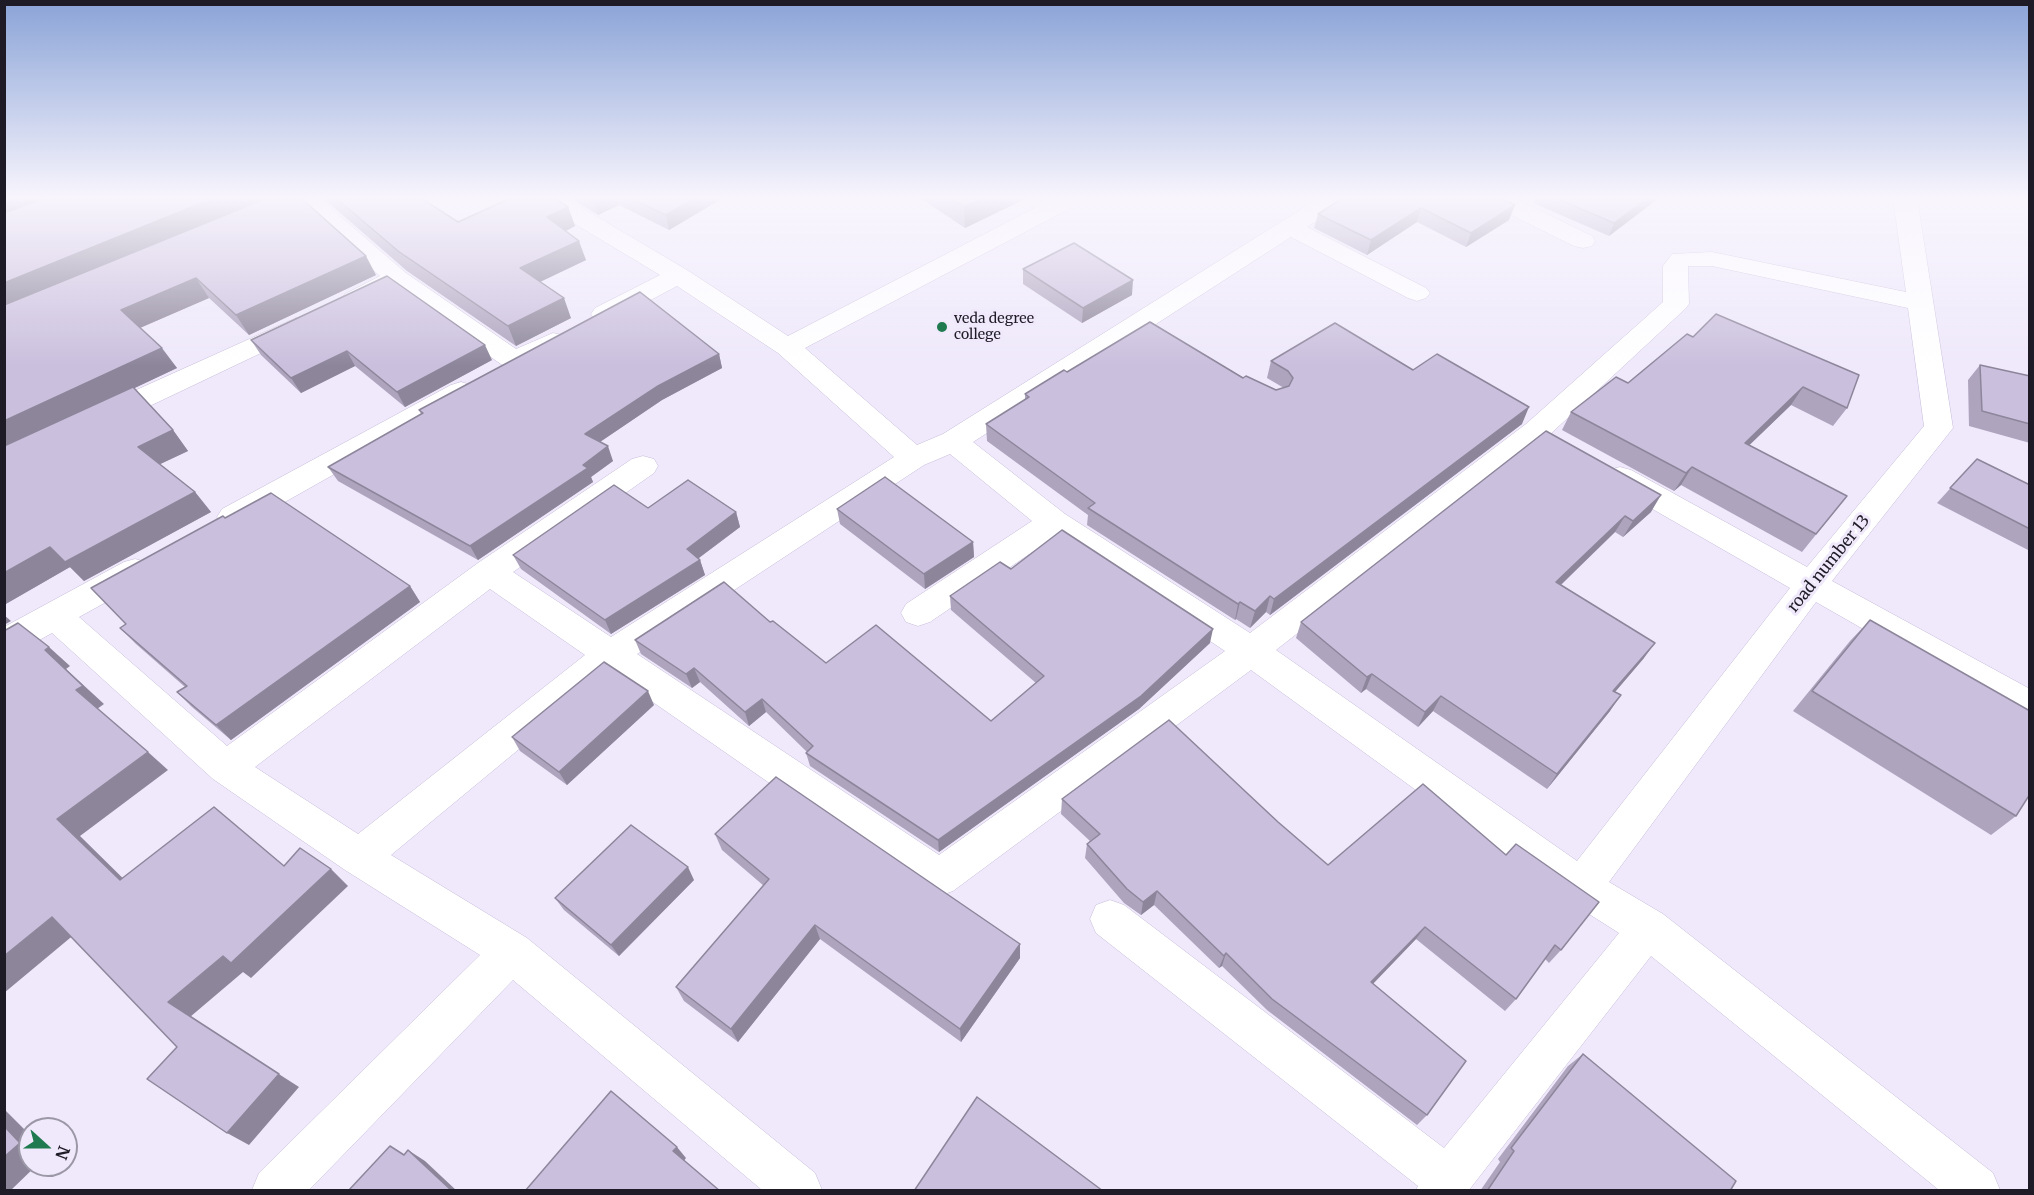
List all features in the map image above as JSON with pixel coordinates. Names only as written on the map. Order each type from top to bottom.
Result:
[{"type":"street","points":[[365,254],[515,361]]},
{"type":"street","points":[[642,254],[787,347],[914,458]]},
{"type":"street","points":[[787,347],[965,254]]},
{"type":"street","points":[[359,857],[611,654],[914,458],[953,441],[1152,327],[1253,254]]},
{"type":"street","points":[[1342,254],[1417,293]]},
{"type":"street","name":"road number 13","points":[[1581,887],[1812,584],[1939,428],[1913,254]]},
{"type":"street","points":[[489,572],[939,878],[1251,651],[1536,431],[1676,304],[1675,266],[1681,259],[1712,259],[1920,303]]},
{"type":"street","points":[[212,529],[515,361],[678,275]]},
{"type":"street","points":[[79,428],[397,278]]},
{"type":"street","points":[[1536,431],[1567,448]]},
{"type":"street","points":[[953,441],[1054,522],[1251,651],[1581,887],[1648,928],[1976,1191]]},
{"type":"street","points":[[1598,465],[2030,707]]},
{"type":"street","points":[[226,768],[489,572],[643,466]]},
{"type":"street","points":[[918,614],[1054,522]]},
{"type":"street","points":[[4,643],[159,558]]},
{"type":"street","points":[[54,615],[226,768],[359,857],[512,952],[798,1191]]},
{"type":"street","points":[[1110,919],[1444,1185],[1648,928]]},
{"type":"street","points":[[276,1191],[512,952]]},
{"type":"building","points":[[4,254],[76,254],[4,283]]},
{"type":"building","points":[[130,254],[363,254],[366,256],[236,315],[196,278],[121,310],[162,348],[4,421],[4,305]]},
{"type":"building","points":[[402,254],[551,254],[520,268],[564,298],[508,326]]},
{"type":"building","points":[[1053,254],[1091,254],[1133,280],[1083,308],[1023,269]]},
{"type":"building","points":[[387,276],[485,345],[397,392],[347,351],[291,378],[251,340]]},
{"type":"building","points":[[640,292],[719,354],[658,386],[585,434],[608,446],[583,465],[588,468],[470,546],[328,467],[423,413],[419,410]]},
{"type":"building","points":[[1716,314],[1859,375],[1847,408],[1803,387],[1745,443],[1847,496],[1816,534],[1692,467],[1686,473],[1571,412],[1616,377],[1628,383],[1687,334],[1693,337]]},
{"type":"building","points":[[1150,322],[1243,378],[1246,376],[1276,390],[1289,386],[1293,378],[1288,371],[1271,361],[1335,323],[1413,370],[1437,354],[1529,407],[1274,599],[1270,596],[1255,611],[1240,602],[1238,604],[1088,508],[1095,503],[986,424],[1029,397],[1025,394],[1064,370],[1067,372]]},
{"type":"building","points":[[1980,365],[2030,376],[2030,424],[1982,411]]},
{"type":"building","points":[[133,387],[173,430],[138,447],[195,492],[65,562],[50,547],[4,573],[4,446]]},
{"type":"building","points":[[1546,431],[1661,495],[1633,521],[1625,516],[1556,582],[1655,643],[1613,691],[1621,695],[1557,774],[1441,696],[1425,712],[1372,674],[1367,677],[1301,622]]},
{"type":"building","points":[[1977,459],[2030,485],[2030,529],[1950,488]]},
{"type":"building","points":[[885,477],[973,542],[924,574],[837,509]]},
{"type":"building","points":[[688,480],[736,512],[687,549],[700,560],[605,620],[513,555],[614,485],[648,508]]},
{"type":"building","points":[[271,493],[410,586],[216,725],[177,692],[187,686],[120,628],[126,624],[91,588],[223,516],[225,518]]},
{"type":"building","points":[[1062,530],[1213,629],[1141,696],[938,840],[806,753],[813,746],[762,699],[745,712],[694,668],[686,674],[635,640],[724,582],[770,622],[773,621],[826,663],[876,625],[991,721],[1044,676],[950,596],[1000,562],[1011,569]]},
{"type":"building","points":[[1870,620],[2030,711],[2030,794],[2016,816],[1812,691]]},
{"type":"building","points":[[18,623],[49,647],[45,650],[83,686],[76,690],[148,752],[57,819],[120,880],[214,807],[284,866],[300,848],[331,869],[231,963],[223,956],[168,1002],[279,1074],[227,1133],[147,1079],[177,1047],[52,917],[4,956],[4,631]]},
{"type":"building","points":[[604,662],[648,691],[559,772],[512,737]]},
{"type":"building","points":[[1169,720],[1278,822],[1328,865],[1423,784],[1506,855],[1516,844],[1599,902],[1561,950],[1555,945],[1516,999],[1425,927],[1371,982],[1466,1061],[1427,1115],[1272,999],[1226,953],[1224,956],[1157,891],[1143,902],[1127,889],[1087,844],[1100,834],[1062,799]]},
{"type":"building","points":[[776,777],[1020,944],[960,1029],[815,925],[731,1029],[676,987],[769,879],[715,834]]},
{"type":"building","points":[[631,825],[688,867],[611,945],[555,898]]},
{"type":"building","points":[[1583,1054],[1736,1181],[1730,1191],[1487,1191],[1514,1151],[1511,1148]]},
{"type":"building","points":[[611,1091],[677,1147],[673,1151],[720,1191],[525,1191]]},
{"type":"building","points":[[977,1097],[1103,1191],[914,1191]]},
{"type":"building","points":[[4,1126],[18,1141],[18,1145],[4,1157]]},
{"type":"building","points":[[390,1146],[404,1155],[408,1150],[452,1191],[348,1191]]},
{"type":"place","name":"veda degree college","points":[[942,327]]}]
